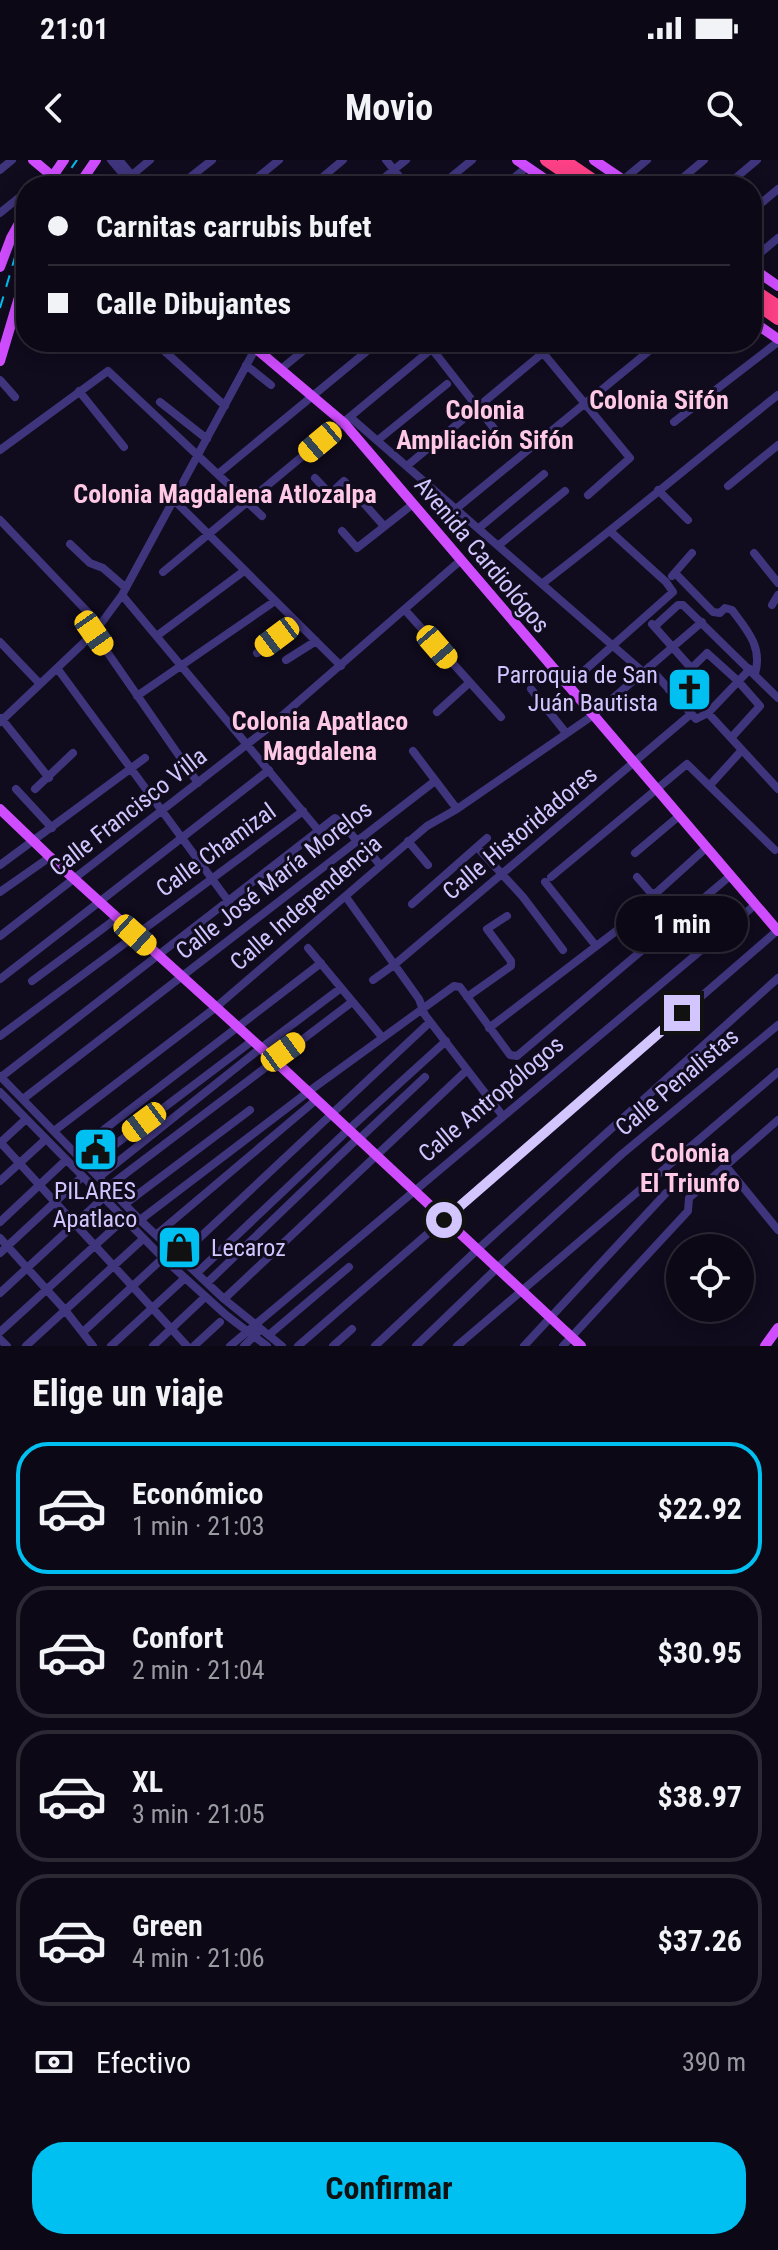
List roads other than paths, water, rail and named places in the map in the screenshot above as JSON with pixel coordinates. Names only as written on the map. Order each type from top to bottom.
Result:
[{"type":"highway","points":[[546,160],[569,176]]},
{"type":"highway","points":[[564,160],[587,176]]},
{"type":"main road","points":[[33,160],[52,176]]},
{"type":"main road","points":[[517,160],[540,176]]},
{"type":"main road","points":[[594,160],[618,176]]},
{"type":"main road","points":[[0,266],[16,229]]},
{"type":"main road","points":[[0,361],[16,307]]},
{"type":"main road","name":"Avenida Cardiológos","points":[[263,352],[312,396],[347,420],[413,504],[778,931]]},
{"type":"main road","points":[[0,809],[581,1346]]},
{"type":"main road","points":[[765,1346],[778,1328]]},
{"type":"street","points":[[0,170],[12,160]]},
{"type":"street","points":[[111,160],[129,176]]},
{"type":"street","points":[[119,160],[129,176]]},
{"type":"street","points":[[129,176],[150,160]]},
{"type":"street","points":[[192,176],[212,160]]},
{"type":"street","points":[[259,176],[279,160]]},
{"type":"street","points":[[324,176],[343,160]]},
{"type":"street","points":[[386,160],[399,176]]},
{"type":"street","points":[[386,176],[406,160]]},
{"type":"street","points":[[452,176],[472,160]]},
{"type":"street","points":[[634,176],[647,160]]},
{"type":"street","points":[[685,176],[704,160]]},
{"type":"street","points":[[738,176],[757,160]]},
{"type":"street","points":[[516,176],[527,167]]},
{"type":"street","points":[[762,203],[778,189]]},
{"type":"street","points":[[0,213],[16,200]]},
{"type":"street","points":[[762,252],[778,238]]},
{"type":"street","points":[[674,422],[778,340]]},
{"type":"street","points":[[166,352],[225,406]]},
{"type":"street","points":[[49,778],[1,720],[94,633],[124,592],[251,352]]},
{"type":"street","points":[[281,369],[302,352]]},
{"type":"street","points":[[218,474],[366,352]]},
{"type":"street","points":[[163,572],[428,352]]},
{"type":"street","points":[[434,352],[496,431]]},
{"type":"street","points":[[408,465],[543,352],[630,458],[588,495]]},
{"type":"street","points":[[457,508],[648,352]]},
{"type":"street","points":[[246,365],[271,385]]},
{"type":"street","points":[[0,450],[103,373],[111,373],[262,516]]},
{"type":"street","points":[[0,380],[15,397]]},
{"type":"street","points":[[378,440],[447,384]]},
{"type":"street","points":[[79,391],[124,447]]},
{"type":"street","points":[[543,583],[611,532],[658,490],[778,395]]},
{"type":"street","points":[[160,402],[207,439]]},
{"type":"street","points":[[347,420],[408,465],[615,646],[646,669],[696,719],[705,715],[752,671],[758,660],[756,647],[732,610],[725,608],[720,613],[713,612],[675,573]]},
{"type":"street","points":[[728,486],[778,445]]},
{"type":"street","points":[[479,528],[544,474]]},
{"type":"street","points":[[315,478],[330,494],[344,481],[384,526]]},
{"type":"street","points":[[658,490],[688,520]]},
{"type":"street","points":[[499,545],[565,491]]},
{"type":"street","points":[[174,500],[341,666]]},
{"type":"street","points":[[342,531],[357,548],[413,504]]},
{"type":"street","points":[[0,520],[100,625]]},
{"type":"street","points":[[567,686],[615,646],[673,590],[611,532]]},
{"type":"street","points":[[70,544],[90,563],[103,568],[124,592],[319,831]]},
{"type":"street","points":[[666,582],[692,553]]},
{"type":"street","points":[[754,553],[778,583]]},
{"type":"street","name":"Calle Francisco Villa","points":[[0,936],[248,744],[461,560]]},
{"type":"street","points":[[158,635],[244,571]]},
{"type":"street","points":[[772,605],[778,595]]},
{"type":"street","points":[[137,696],[275,601]]},
{"type":"street","points":[[655,626],[678,605],[683,605],[778,698]]},
{"type":"street","points":[[405,610],[501,717]]},
{"type":"street","points":[[646,617],[691,668]]},
{"type":"street","points":[[257,653],[296,622]]},
{"type":"street","name":"Calle Independencia","points":[[54,1131],[215,1008],[427,826],[457,809],[592,716],[702,622]]},
{"type":"street","points":[[94,633],[198,783]]},
{"type":"street","points":[[286,660],[316,641]]},
{"type":"street","points":[[0,643],[40,684]]},
{"type":"street","points":[[669,690],[707,653],[760,706],[731,738]]},
{"type":"street","points":[[57,668],[229,902]]},
{"type":"street","points":[[437,712],[469,683]]},
{"type":"street","points":[[531,689],[566,733]]},
{"type":"street","name":"Calle Historidadores","points":[[373,980],[691,714]]},
{"type":"street","points":[[705,715],[778,789]]},
{"type":"street","points":[[711,784],[742,750]]},
{"type":"street","points":[[413,751],[457,809]]},
{"type":"street","points":[[35,789],[73,753]]},
{"type":"street","points":[[0,865],[145,758]]},
{"type":"street","points":[[596,946],[548,879],[685,765],[690,765],[711,784],[775,850]]},
{"type":"street","points":[[0,979],[269,770]]},
{"type":"street","name":"Calle José María Morelos","points":[[23,1099],[435,781]]},
{"type":"street","points":[[16,789],[52,828]]},
{"type":"street","name":"Calle Chamizal","points":[[0,1036],[210,877],[303,811]]},
{"type":"street","points":[[635,853],[679,816]]},
{"type":"street","points":[[267,1346],[254,1329],[140,1220],[1,1077],[335,818],[380,865]]},
{"type":"street","points":[[0,819],[23,831]]},
{"type":"street","points":[[412,904],[487,838]]},
{"type":"street","points":[[408,841],[428,865]]},
{"type":"street","points":[[477,847],[523,897],[563,950]]},
{"type":"street","points":[[637,877],[655,894],[706,848]]},
{"type":"street","points":[[0,892],[50,857]]},
{"type":"street","points":[[156,1235],[382,1037],[454,986],[460,987],[510,1055],[517,1056],[730,876]]},
{"type":"street","points":[[346,897],[419,999],[430,1022],[502,1115]]},
{"type":"street","name":"Calle Antropólogos","points":[[254,1329],[412,1191],[755,905]]},
{"type":"street","points":[[467,997],[512,965],[487,929],[507,916]]},
{"type":"street","points":[[32,981],[117,918]]},
{"type":"street","points":[[489,1028],[624,925]]},
{"type":"street","points":[[298,1346],[778,931]]},
{"type":"street","points":[[308,948],[382,1037]]},
{"type":"street","points":[[73,1151],[321,963]]},
{"type":"street","points":[[375,1346],[778,978]]},
{"type":"street","points":[[96,1159],[256,1044],[341,988]]},
{"type":"street","points":[[108,1187],[352,1002]]},
{"type":"street","points":[[179,1257],[430,1022]]},
{"type":"street","name":"Calle Penalistas","points":[[416,1346],[622,1154],[778,1025]]},
{"type":"street","points":[[197,1273],[446,1041]]},
{"type":"street","points":[[99,1177],[256,1044]]},
{"type":"street","points":[[224,1299],[466,1071]]},
{"type":"street","points":[[457,1346],[778,1072]]},
{"type":"street","points":[[207,1283],[425,1077]]},
{"type":"street","points":[[12,1088],[1,1096],[143,1239],[205,1297],[254,1329],[270,1334],[282,1346]]},
{"type":"street","points":[[140,1220],[312,1096]]},
{"type":"street","points":[[125,1204],[250,1110]]},
{"type":"street","points":[[26,1119],[0,1142],[187,1346]]},
{"type":"street","points":[[563,1346],[688,1211],[689,1198],[778,1120]]},
{"type":"street","points":[[0,1181],[46,1139]]},
{"type":"street","points":[[0,1222],[66,1160]]},
{"type":"street","points":[[725,1165],[778,1230]]},
{"type":"street","points":[[0,1253],[82,1177]]},
{"type":"street","points":[[524,1346],[666,1193]]},
{"type":"street","points":[[0,1293],[103,1198]]},
{"type":"street","points":[[0,1332],[124,1219]]},
{"type":"street","points":[[0,1238],[93,1346]]},
{"type":"street","points":[[26,1346],[143,1239]]},
{"type":"street","points":[[76,1346],[163,1258]]},
{"type":"street","points":[[270,1334],[349,1267]]},
{"type":"street","points":[[111,1346],[185,1278]]},
{"type":"street","points":[[153,1346],[205,1297]]},
{"type":"street","points":[[194,1346],[220,1322]]},
{"type":"street","points":[[230,1346],[254,1329]]},
{"type":"street","points":[[244,1346],[254,1329]]},
{"type":"street","points":[[333,1346],[352,1329]]},
{"type":"street","points":[[0,1339],[7,1346]]},
{"type":"railway","points":[[66,176],[77,160]]},
{"type":"railway","points":[[0,308],[16,255]]},
{"type":"place","name":"Parroquia de San Juán Bautista","points":[[689,689]]},
{"type":"place","name":"PILARES Apatlaco","points":[[95,1149]]},
{"type":"place","name":"Lecaroz","points":[[180,1248]]},
{"type":"district","name":"Colonia Sifón","points":[[659,400]]},
{"type":"district","name":"Colonia Ampliación Sifón","points":[[485,425]]},
{"type":"district","name":"Colonia Magdalena Atlozalpa","points":[[225,494]]},
{"type":"district","name":"Colonia Apatlaco Magdalena","points":[[320,736]]},
{"type":"district","name":"Colonia El Triunfo","points":[[690,1168]]}]
